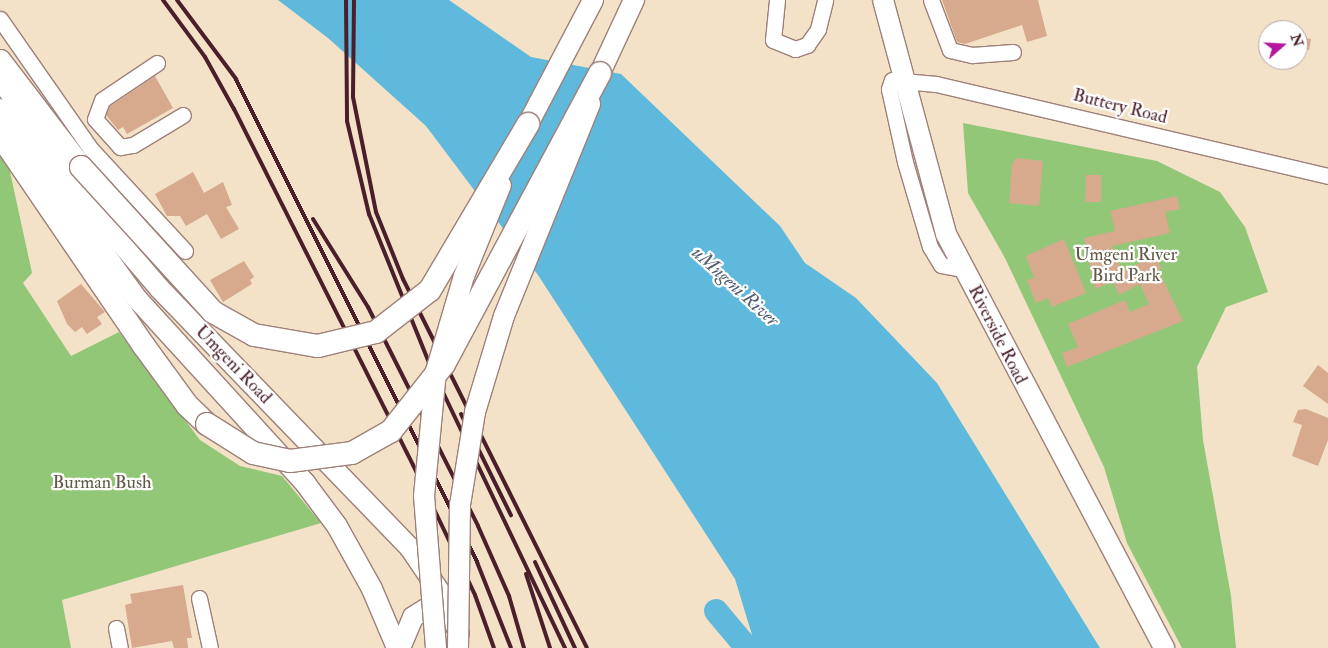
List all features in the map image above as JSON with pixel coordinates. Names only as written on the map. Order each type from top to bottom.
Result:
[{"type":"highway","points":[[0,61],[86,158],[213,312],[254,335],[318,346],[376,332],[420,300],[439,277],[528,124]]},
{"type":"highway","points":[[0,135],[171,383],[208,424],[237,445],[272,458],[317,461],[343,456],[391,431],[435,380],[600,74]]},
{"type":"main road","points":[[436,648],[424,496],[436,371],[464,276],[528,124],[593,0]]},
{"type":"main road","points":[[458,648],[460,505],[475,412],[504,316],[580,135],[600,74],[634,0]]},
{"type":"main road","name":"Riverside Road","points":[[883,0],[901,78],[933,198],[963,269],[1164,648]]},
{"type":"main road","name":"Umgeni Road","points":[[0,79],[102,221],[160,289],[387,522],[444,598],[464,648]]},
{"type":"main road","name":"Umgeni Road","points":[[0,109],[138,300],[305,483],[337,526],[372,589],[398,648]]},
{"type":"main road","points":[[398,648],[413,617],[444,598]]},
{"type":"street","points":[[777,0],[773,40],[795,49],[807,45],[818,29],[825,0]]},
{"type":"street","points":[[931,0],[950,50],[972,55],[1013,52]]},
{"type":"street","points":[[0,18],[86,158],[185,251]]},
{"type":"street","points":[[158,63],[98,105],[95,120],[116,146],[133,145],[183,116]]},
{"type":"street","name":"Buttery Road","points":[[901,78],[1076,114],[1328,176]]},
{"type":"street","points":[[86,158],[106,135]]},
{"type":"street","points":[[199,598],[210,648]]},
{"type":"street","points":[[116,628],[120,648]]},
{"type":"green space","name":"Umgeni River Bird Park","points":[[963,123],[1157,161],[1220,192],[1245,227],[1268,292],[1226,307],[1197,367],[1203,440],[1231,596],[1236,648],[1182,648],[1127,543],[1104,467],[1005,258],[968,193]]},
{"type":"green space","name":"Burman Bush","points":[[0,154],[9,167],[32,273],[23,283],[71,356],[119,332],[200,440],[240,466],[282,476],[321,523],[62,600],[71,648],[0,648]]},
{"type":"water","name":"uMngeni River","points":[[278,0],[449,0],[531,57],[621,74],[780,226],[805,263],[856,298],[937,383],[1100,648],[756,648],[735,579],[538,275],[426,126],[328,38]]},
{"type":"building","points":[[942,0],[1038,0],[1047,36],[1027,42],[1022,25],[965,44],[957,42]]},
{"type":"building","points":[[1308,39],[1311,39],[1308,50]]},
{"type":"building","points":[[155,76],[173,108],[127,134],[123,127],[118,130],[106,115],[109,107]]},
{"type":"building","points":[[1016,158],[1043,161],[1039,206],[1009,203],[1012,164]]},
{"type":"building","points":[[193,172],[204,193],[223,182],[232,205],[226,207],[239,229],[221,239],[207,214],[186,226],[180,216],[167,216],[155,194]]},
{"type":"building","points":[[1086,175],[1101,175],[1101,202],[1085,202]]},
{"type":"building","points":[[1177,196],[1180,209],[1165,212],[1170,233],[1112,246],[1122,271],[1156,256],[1161,268],[1158,270],[1183,321],[1067,367],[1062,353],[1078,347],[1068,324],[1125,300],[1130,312],[1149,304],[1140,284],[1119,295],[1113,282],[1095,289],[1084,238],[1115,231],[1110,211]]},
{"type":"building","points":[[1064,239],[1086,293],[1052,307],[1048,298],[1036,303],[1027,280],[1034,278],[1026,256]]},
{"type":"building","points":[[244,261],[254,277],[250,280],[252,284],[223,302],[210,280]]},
{"type":"building","points":[[81,284],[105,312],[97,317],[102,324],[87,334],[82,327],[75,332],[67,324],[57,301]]},
{"type":"building","points":[[1318,365],[1328,373],[1328,404],[1303,386]]},
{"type":"building","points":[[1306,409],[1328,418],[1328,440],[1318,466],[1292,456],[1302,425],[1293,422],[1298,410]]},
{"type":"building","points":[[183,585],[192,638],[187,638],[188,648],[174,648],[172,641],[132,648],[125,605],[132,603],[130,594]]},
{"type":"waterway","points":[[716,611],[747,648]]},
{"type":"railway","points":[[163,0],[205,57],[234,109],[413,465],[475,595],[494,648]]},
{"type":"railway","points":[[177,0],[236,79],[477,562],[511,648]]},
{"type":"railway","points":[[346,0],[347,121],[369,214],[430,365],[565,648]]},
{"type":"railway","points":[[354,0],[353,97],[376,212],[403,279],[587,648]]},
{"type":"railway","points":[[313,219],[368,307],[478,526],[509,596],[524,648]]},
{"type":"railway","points":[[461,414],[511,515]]},
{"type":"railway","points":[[535,562],[575,648]]},
{"type":"railway","points":[[526,574],[550,648]]}]
